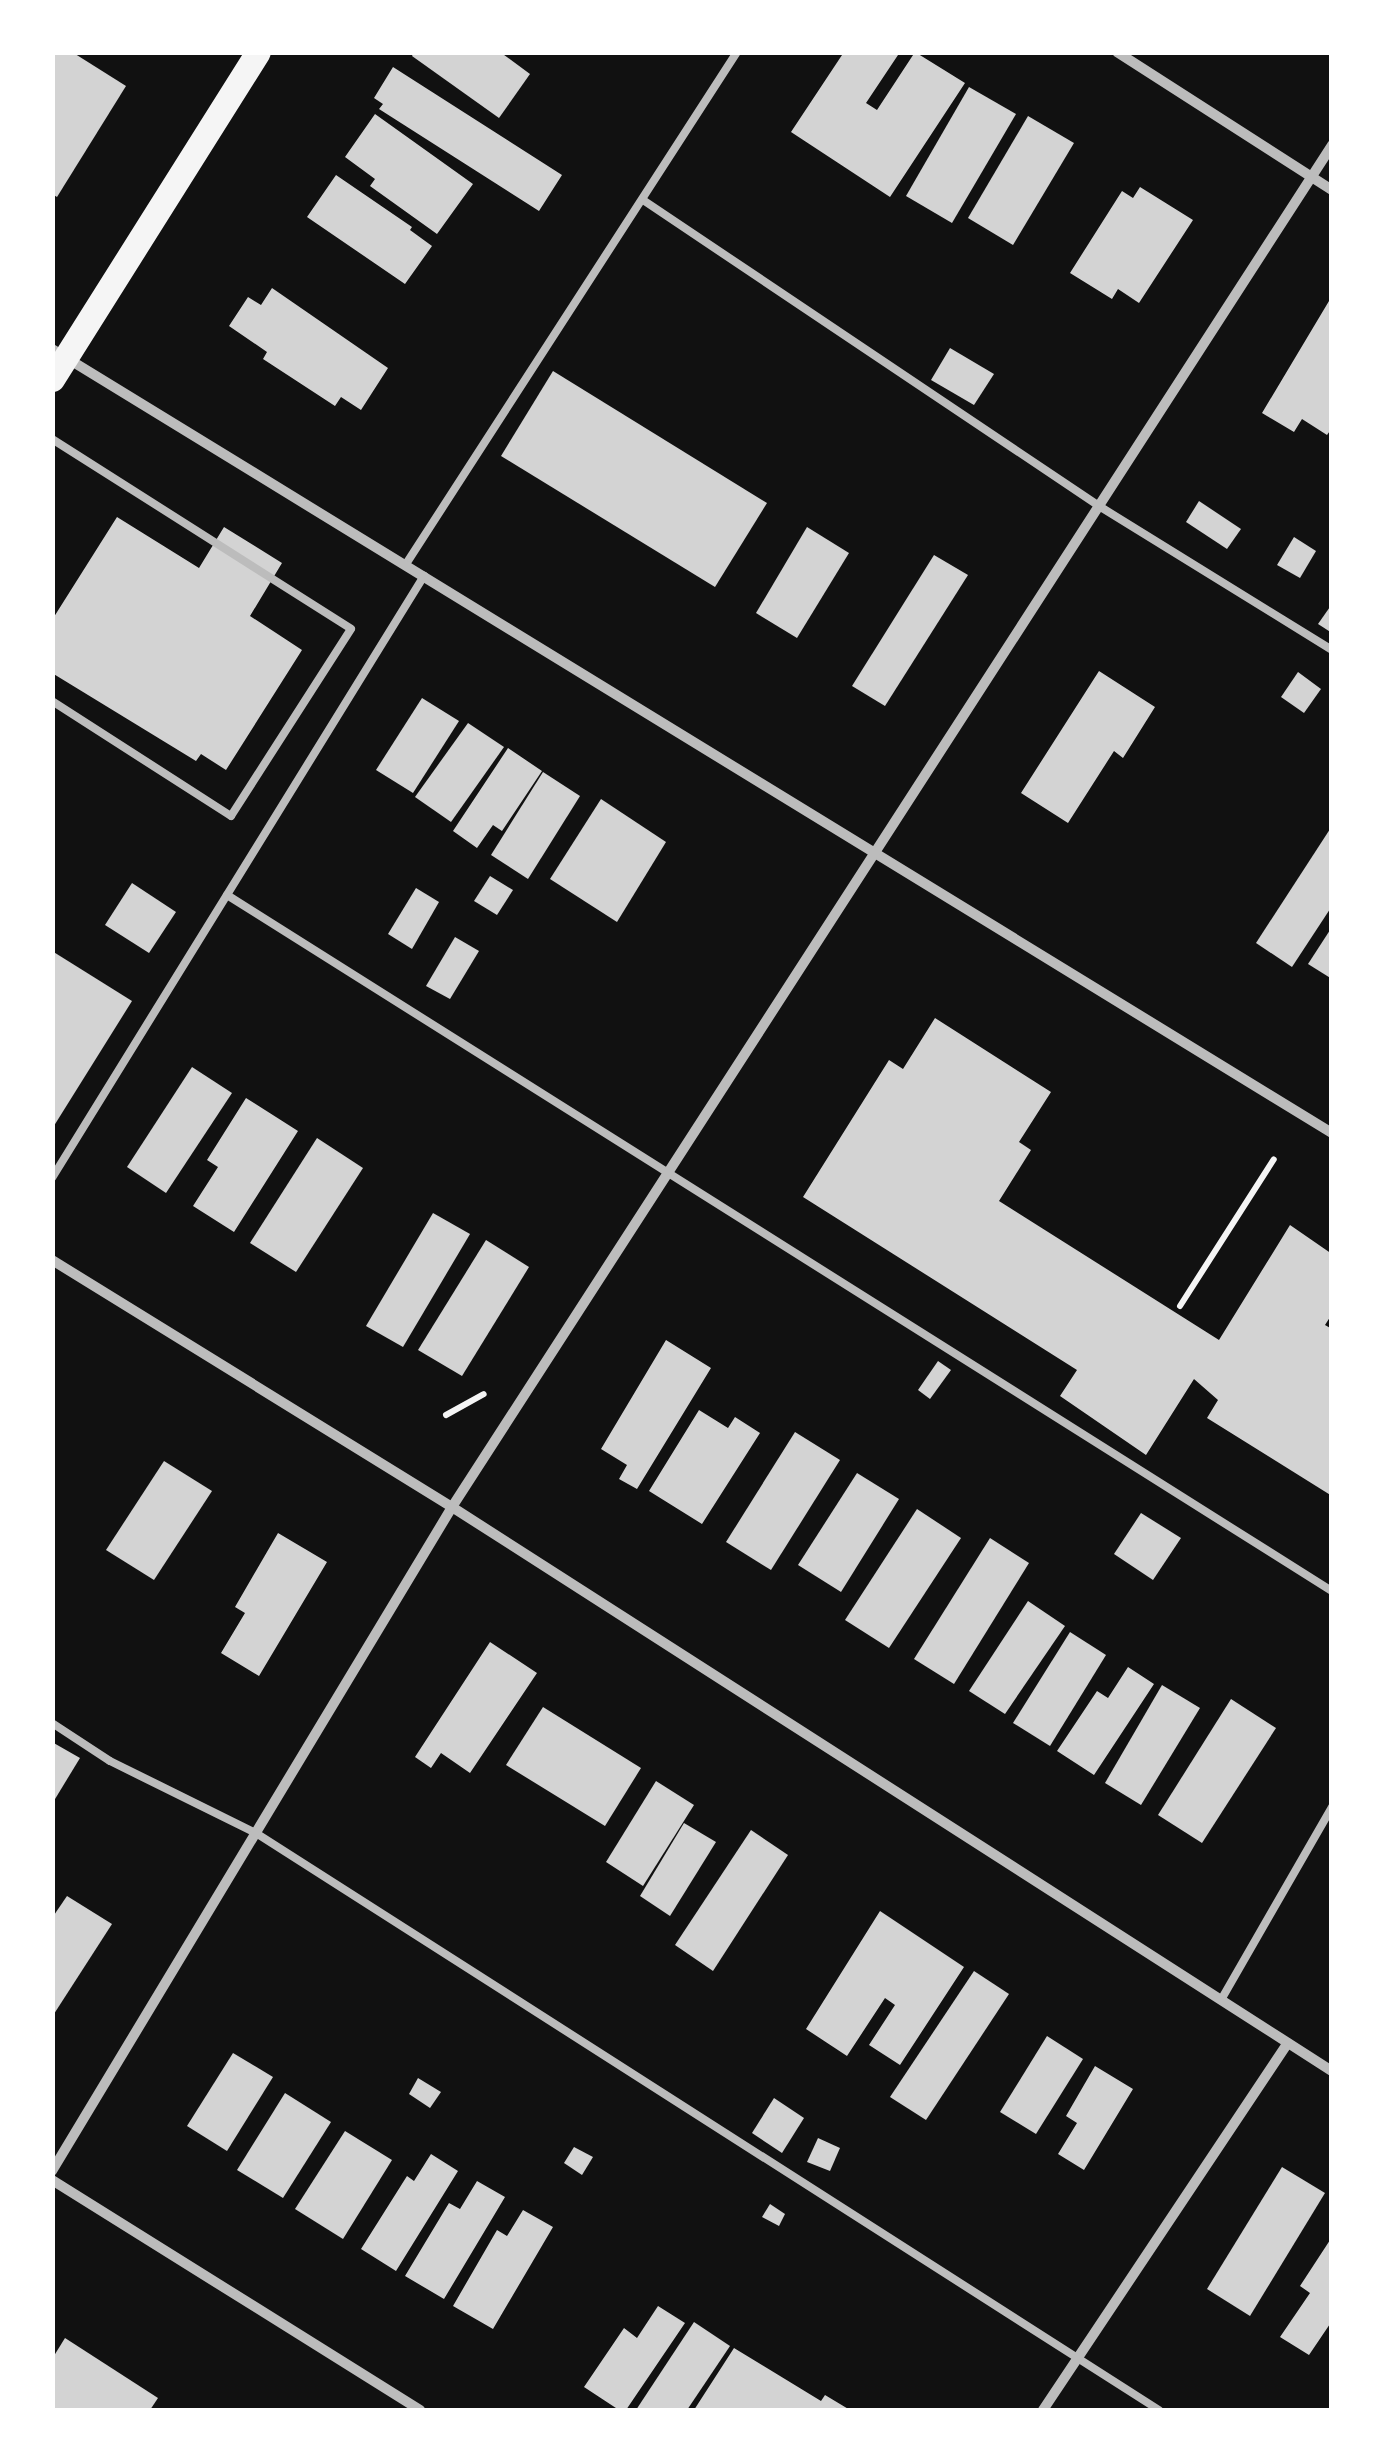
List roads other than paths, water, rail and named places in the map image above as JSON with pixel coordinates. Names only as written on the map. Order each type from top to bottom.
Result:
[{"type":"main road","points":[[57,362],[258,52]]},
{"type":"street","points":[[1116,52],[1332,190]]},
{"type":"street","points":[[52,2170],[452,1507],[1332,145]]},
{"type":"street","points":[[57,362],[406,564],[1332,1133]]},
{"type":"street","points":[[52,1260],[452,1507],[1331,2069]]},
{"type":"street","points":[[1043,2410],[1288,2043]]},
{"type":"street","points":[[52,2180],[420,2410]]},
{"type":"lane","points":[[406,564],[737,52]]},
{"type":"lane","points":[[643,200],[1099,506],[1332,650]]},
{"type":"lane","points":[[52,440],[351,629],[231,816],[52,701]]},
{"type":"lane","points":[[52,1178],[424,576]]},
{"type":"lane","points":[[227,895],[1332,1590]]},
{"type":"lane","points":[[52,1723],[110,1761],[256,1833],[1158,2410]]},
{"type":"lane","points":[[1221,2000],[1332,1806]]}]
